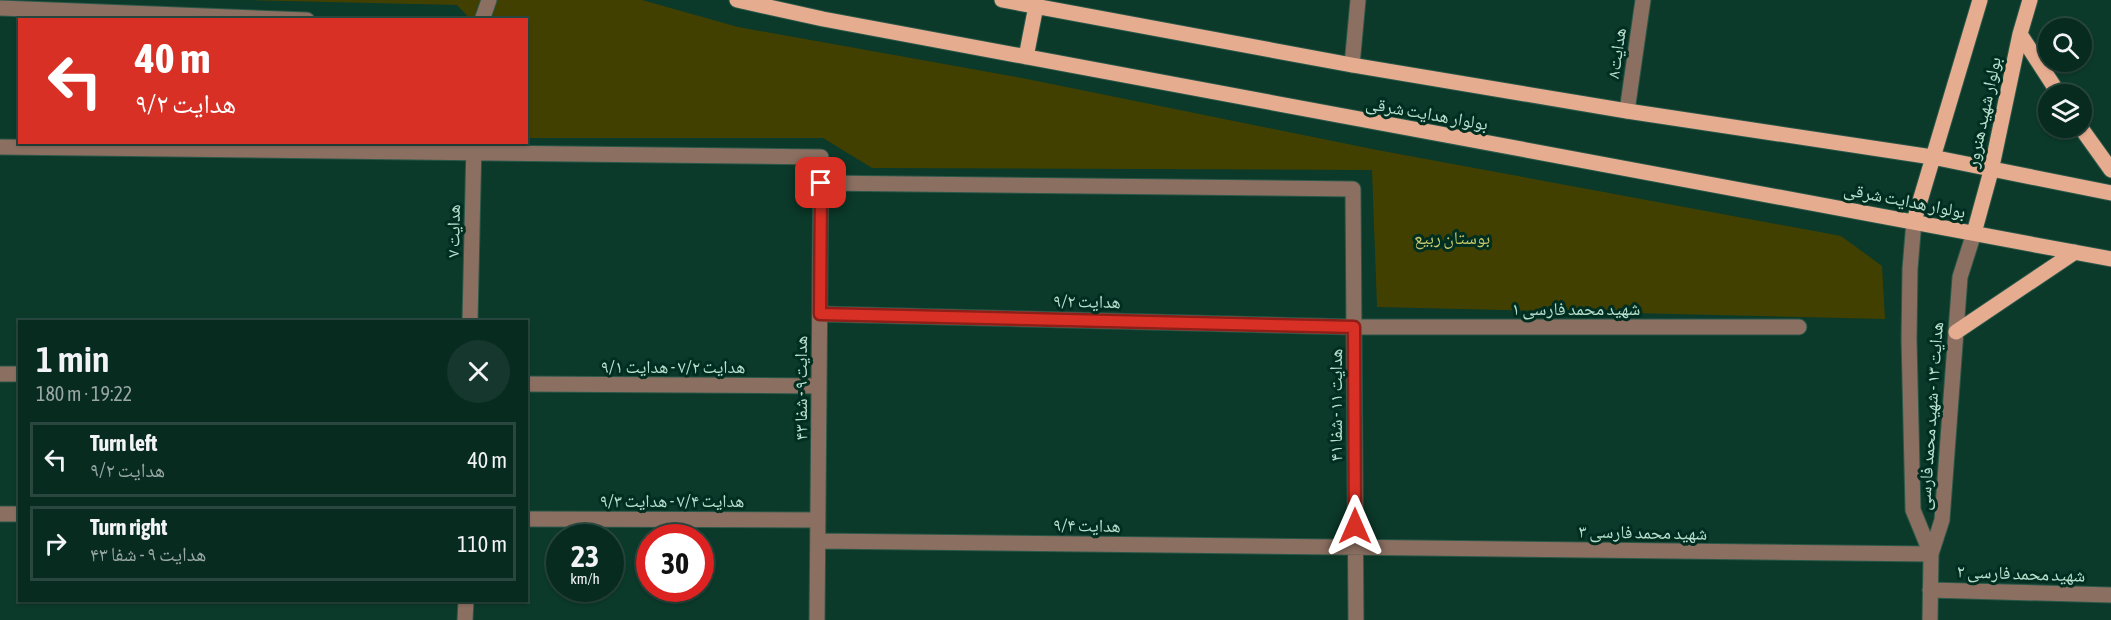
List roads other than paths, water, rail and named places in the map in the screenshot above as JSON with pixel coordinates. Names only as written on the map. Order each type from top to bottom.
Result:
[{"type":"main road","name":"بولوار هدایت شرقی","points":[[737,0],[823,19],[1914,221],[2111,260]]},
{"type":"main road","name":"بولوار هدایت شرقی","points":[[1002,0],[1352,65],[1627,111],[1932,158],[2111,193]]},
{"type":"main road","name":"بولوار شهید هنرور","points":[[1914,221],[1980,0]]},
{"type":"main road","name":"بولوار شهید هنرور","points":[[1974,233],[1992,171],[2020,34],[2030,0]]},
{"type":"main road","points":[[1026,57],[1036,6]]},
{"type":"main road","points":[[2020,34],[2052,84]]},
{"type":"main road","points":[[2088,138],[2111,170]]},
{"type":"main road","points":[[1956,332],[2075,252]]},
{"type":"street","points":[[477,0],[480,18]]},
{"type":"street","points":[[481,18],[489,0]]},
{"type":"street","points":[[1352,65],[1358,0]]},
{"type":"street","name":"هدایت۸","points":[[1627,111],[1643,0]]},
{"type":"street","points":[[0,8],[256,18]]},
{"type":"street","points":[[0,147],[474,148]]},
{"type":"street","name":"هدایت ۹ - شفا ۴۳","points":[[474,148],[822,157],[817,620]]},
{"type":"street","name":"هدایت ۷","points":[[471,320],[474,148]]},
{"type":"street","name":"هدایت ۱۱ - شفا ۴۱","points":[[821,183],[1353,189],[1356,620]]},
{"type":"street","name":"هدایت ۱۳ - شهید محمد فارسی","points":[[1914,221],[1910,269],[1909,339],[1913,510],[1931,554]]},
{"type":"street","name":"هدایت ۱۳ - شهید محمد فارسی","points":[[1931,554],[1942,520],[1960,277],[1974,233]]},
{"type":"street","name":"هدایت ۹/۲","points":[[820,314],[1354,327]]},
{"type":"street","name":"شهید محمد فارسی ۱","points":[[1354,327],[1799,327]]},
{"type":"street","points":[[0,374],[18,374]]},
{"type":"street","name":"هدایت ۷/۲ - هدایت ۹/۱","points":[[528,384],[819,386]]},
{"type":"street","points":[[0,514],[18,514]]},
{"type":"street","name":"هدایت ۷/۴ - هدایت ۹/۳","points":[[528,519],[818,520]]},
{"type":"street","name":"هدایت ۹/۴","points":[[818,541],[1355,548]]},
{"type":"street","name":"شهید محمد فارسی ۳","points":[[1355,548],[1931,554]]},
{"type":"street","points":[[1930,620],[1931,554]]},
{"type":"street","name":"شهید محمد فارسی ۲","points":[[1930,590],[2111,595]]},
{"type":"street","points":[[465,602],[465,620]]},
{"type":"park label","name":"بوستان ربیع","points":[[1452,237]]}]
